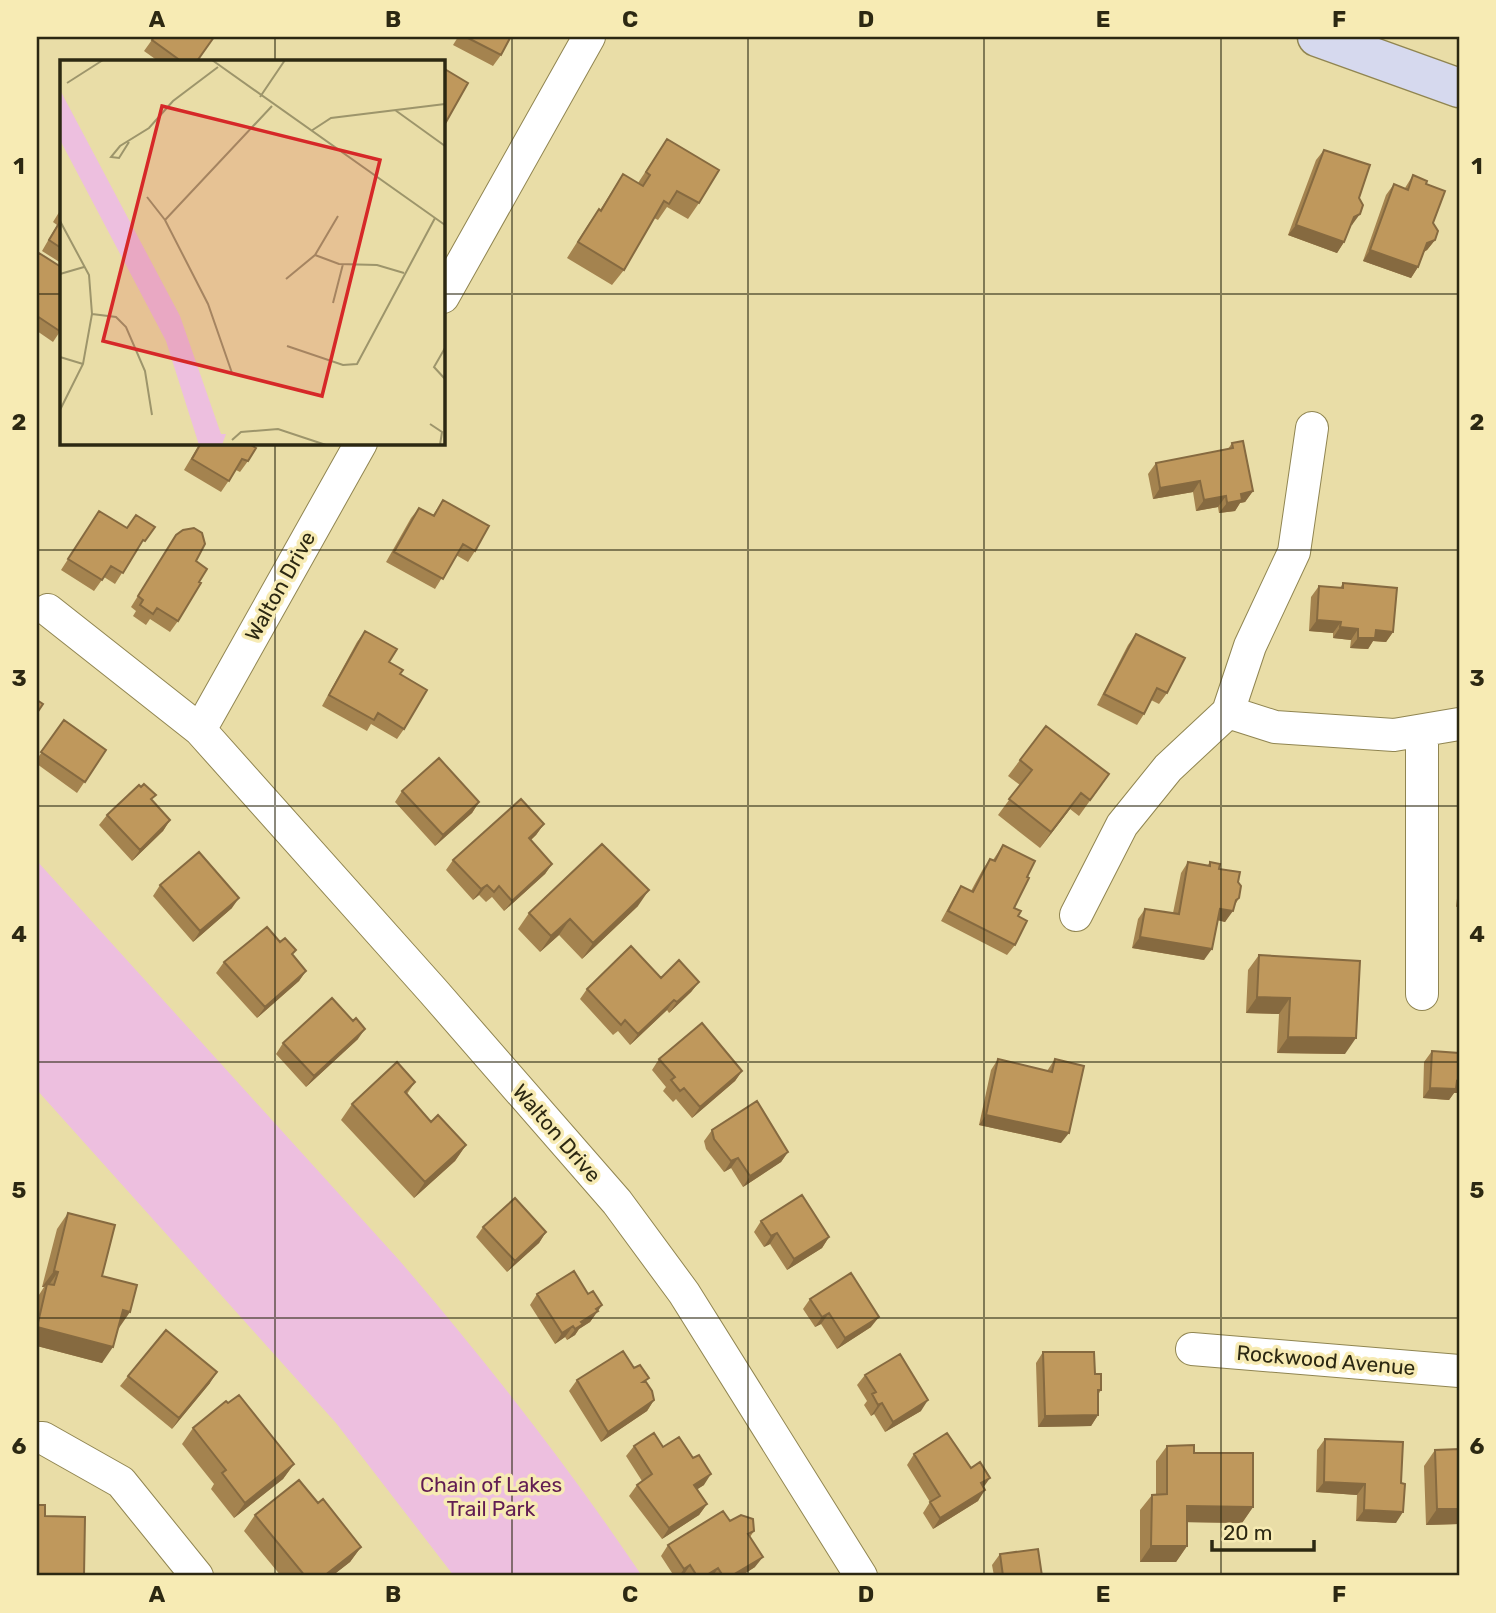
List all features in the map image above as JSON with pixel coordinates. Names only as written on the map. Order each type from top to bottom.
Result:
[{"type":"main road","points":[[1317,37],[1459,88]]},
{"type":"street","points":[[444,295],[589,37]]},
{"type":"street","points":[[1076,915],[1122,825],[1168,768],[1228,712],[1250,646],[1294,552],[1312,428]]},
{"type":"street","name":"Walton Drive","points":[[200,730],[360,444]]},
{"type":"street","name":"Walton Drive","points":[[48,610],[200,730],[617,1202],[684,1293],[861,1576]]},
{"type":"street","points":[[1228,712],[1275,727],[1394,735],[1459,724]]},
{"type":"street","points":[[1422,731],[1422,994]]},
{"type":"street","name":"Rockwood Avenue","points":[[1192,1349],[1459,1371]]},
{"type":"street","points":[[37,1438],[43,1438],[121,1482],[197,1576]]},
{"type":"green space","name":"Chain of Lakes Trail Park","points":[[37,861],[399,1260],[495,1375],[556,1454],[642,1576],[454,1576],[336,1423],[37,1090]]},
{"type":"building","points":[[154,37],[214,37],[198,60],[180,60],[152,40]]},
{"type":"building","points":[[466,37],[507,37],[510,38],[501,55]]},
{"type":"building","points":[[444,69],[468,83],[446,122],[444,121]]},
{"type":"building","points":[[667,139],[719,170],[699,203],[677,191],[669,204],[664,201],[624,270],[578,242],[623,174],[643,186],[650,175],[646,172]]},
{"type":"building","points":[[1324,150],[1370,165],[1359,198],[1363,205],[1360,214],[1354,217],[1344,242],[1296,225]]},
{"type":"building","points":[[1413,175],[1427,181],[1426,184],[1445,191],[1433,223],[1438,231],[1435,240],[1427,243],[1418,267],[1370,250],[1394,184],[1408,190]]},
{"type":"building","points":[[60,222],[60,247],[49,240]]},
{"type":"building","points":[[39,253],[60,266],[60,331],[37,316]]},
{"type":"building","points":[[1243,441],[1253,491],[1241,494],[1242,500],[1227,503],[1226,496],[1204,500],[1200,481],[1160,488],[1156,463],[1233,448],[1232,443]]},
{"type":"building","points":[[200,444],[252,444],[256,448],[248,461],[242,459],[229,481],[192,459]]},
{"type":"building","points":[[443,500],[489,526],[475,551],[463,544],[443,579],[394,552],[419,508],[434,516]]},
{"type":"building","points":[[99,511],[127,528],[136,515],[155,527],[145,541],[143,540],[123,573],[111,566],[102,580],[68,559]]},
{"type":"building","points":[[194,528],[202,533],[205,544],[196,561],[207,569],[199,582],[201,583],[178,621],[157,608],[153,614],[140,605],[143,600],[138,596],[176,535],[183,530]]},
{"type":"building","points":[[1343,583],[1397,588],[1393,632],[1376,630],[1375,638],[1358,638],[1358,629],[1340,627],[1341,622],[1317,620],[1319,586],[1343,588]]},
{"type":"building","points":[[365,631],[397,649],[389,662],[403,670],[400,674],[427,690],[404,729],[378,713],[374,720],[329,695]]},
{"type":"building","points":[[1136,634],[1185,658],[1167,693],[1157,688],[1144,714],[1104,694]]},
{"type":"building","points":[[37,700],[43,704],[37,713]]},
{"type":"building","points":[[64,720],[106,750],[85,782],[41,752]]},
{"type":"building","points":[[1046,726],[1109,774],[1090,800],[1081,793],[1051,832],[1009,799],[1032,770],[1020,760]]},
{"type":"building","points":[[439,758],[479,802],[443,835],[402,791]]},
{"type":"building","points":[[144,784],[156,795],[151,799],[170,820],[140,850],[107,815],[139,785],[141,787]]},
{"type":"building","points":[[521,799],[544,824],[529,838],[552,864],[512,901],[499,886],[494,892],[487,885],[481,889],[453,860]]},
{"type":"building","points":[[602,844],[649,890],[593,943],[570,919],[551,936],[529,913]]},
{"type":"building","points":[[1003,845],[1035,861],[1014,908],[1021,911],[1018,916],[1027,921],[1015,945],[948,911],[961,886],[973,892],[990,859],[995,861]]},
{"type":"building","points":[[199,852],[239,898],[200,931],[160,885]]},
{"type":"building","points":[[1188,862],[1210,866],[1210,862],[1220,864],[1219,869],[1240,872],[1239,898],[1233,911],[1220,909],[1212,949],[1140,937],[1145,909],[1179,914]]},
{"type":"building","points":[[267,927],[280,942],[285,938],[296,950],[292,954],[306,971],[265,1007],[224,962]]},
{"type":"building","points":[[631,946],[661,978],[679,960],[699,982],[677,1002],[674,1000],[638,1034],[625,1020],[621,1025],[587,989]]},
{"type":"building","points":[[1259,955],[1360,961],[1356,1038],[1288,1037],[1290,998],[1257,997]]},
{"type":"building","points":[[332,998],[353,1021],[356,1018],[365,1029],[314,1076],[283,1043]]},
{"type":"building","points":[[702,1023],[742,1071],[700,1107],[684,1088],[680,1091],[671,1080],[675,1077],[659,1059]]},
{"type":"building","points":[[1432,1051],[1459,1053],[1459,1082],[1457,1081],[1456,1089],[1430,1088]]},
{"type":"building","points":[[998,1059],[1052,1072],[1055,1059],[1084,1066],[1069,1133],[986,1115]]},
{"type":"building","points":[[397,1062],[415,1082],[405,1092],[431,1122],[438,1115],[466,1145],[425,1182],[352,1104]]},
{"type":"building","points":[[757,1101],[788,1152],[750,1176],[738,1158],[731,1161],[714,1139],[712,1130]]},
{"type":"building","points":[[802,1195],[829,1237],[794,1259],[777,1233],[771,1236],[761,1221]]},
{"type":"building","points":[[515,1198],[546,1232],[515,1261],[483,1227]]},
{"type":"building","points":[[68,1213],[115,1225],[102,1276],[137,1285],[130,1312],[123,1310],[113,1347],[37,1327],[47,1284],[54,1285],[58,1272],[54,1271]]},
{"type":"building","points":[[574,1271],[588,1294],[593,1291],[602,1305],[596,1309],[598,1311],[581,1322],[583,1324],[575,1329],[573,1326],[562,1333],[537,1294]]},
{"type":"building","points":[[851,1273],[879,1317],[845,1338],[829,1313],[822,1317],[810,1299]]},
{"type":"building","points":[[166,1330],[217,1372],[179,1418],[128,1376]]},
{"type":"building","points":[[623,1351],[634,1368],[640,1365],[649,1378],[643,1382],[646,1382],[652,1391],[654,1400],[608,1432],[577,1380]]},
{"type":"building","points":[[1043,1352],[1094,1352],[1095,1374],[1101,1374],[1098,1415],[1045,1416]]},
{"type":"building","points":[[900,1354],[928,1400],[893,1422],[882,1403],[878,1405],[872,1394],[876,1392],[865,1375]]},
{"type":"building","points":[[239,1395],[294,1464],[245,1503],[222,1473],[226,1470],[193,1428],[226,1401],[228,1403]]},
{"type":"building","points":[[654,1433],[663,1447],[679,1437],[693,1458],[699,1455],[711,1474],[694,1485],[707,1504],[669,1528],[637,1485],[652,1474],[634,1446]]},
{"type":"building","points":[[947,1433],[971,1468],[980,1462],[990,1478],[981,1483],[985,1490],[940,1518],[930,1502],[940,1496],[914,1454]]},
{"type":"building","points":[[1325,1439],[1403,1442],[1403,1512],[1364,1510],[1365,1484],[1324,1482]]},
{"type":"building","points":[[1194,1445],[1194,1453],[1253,1453],[1253,1507],[1187,1506],[1187,1546],[1151,1546],[1152,1495],[1167,1494],[1167,1446]]},
{"type":"building","points":[[1459,1449],[1459,1509],[1437,1509],[1435,1450]]},
{"type":"building","points":[[299,1480],[318,1503],[323,1499],[361,1547],[324,1576],[305,1576],[255,1515]]},
{"type":"building","points":[[37,1505],[45,1505],[45,1516],[85,1517],[84,1576],[37,1575]]},
{"type":"building","points":[[723,1511],[730,1521],[741,1515],[753,1519],[754,1531],[748,1534],[763,1557],[731,1576],[723,1576],[718,1568],[705,1576],[697,1576],[690,1565],[684,1569],[668,1545]]},
{"type":"building","points":[[1038,1549],[1042,1576],[1003,1576],[1000,1554]]}]
